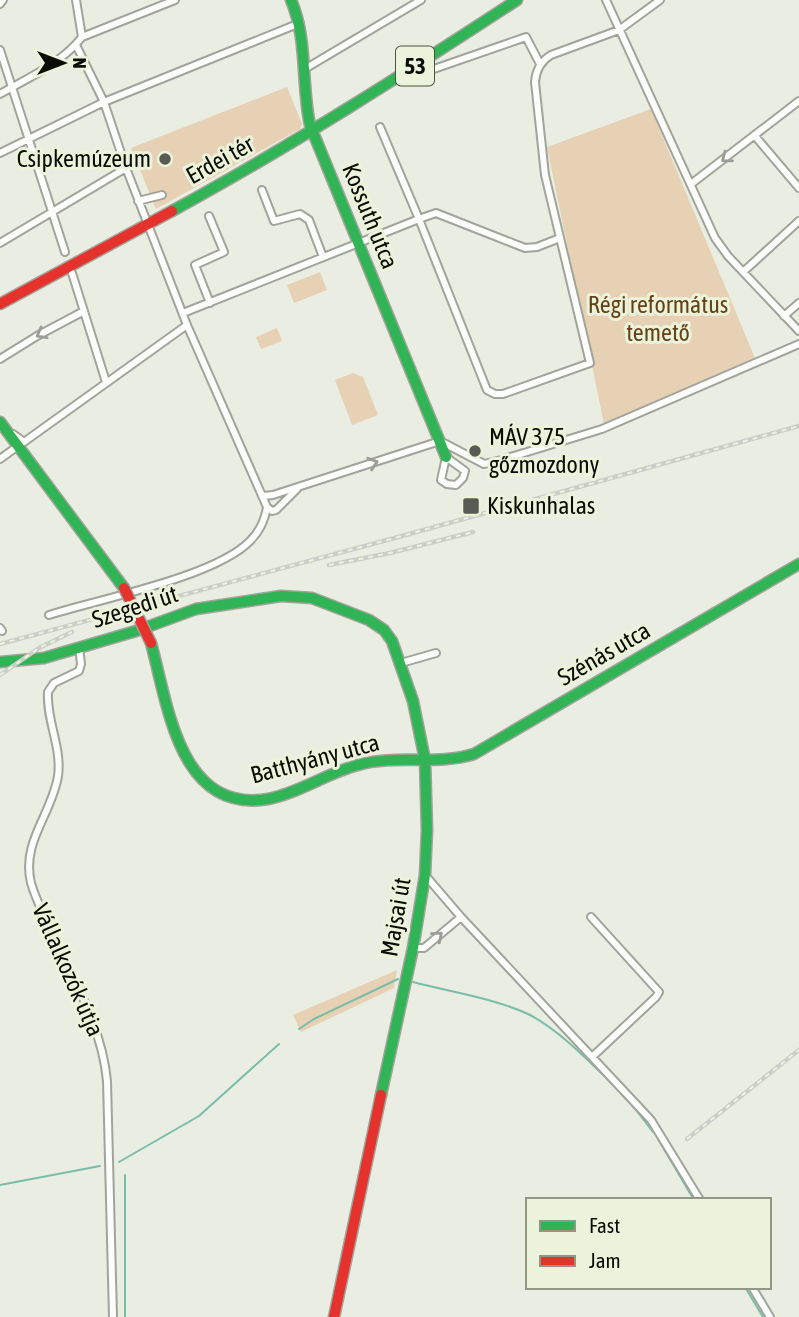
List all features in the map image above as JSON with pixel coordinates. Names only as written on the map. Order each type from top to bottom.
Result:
[{"type":"main road","name":"Kossuth utca","points":[[291,0],[300,22],[305,105],[312,130],[446,457]]},
{"type":"main road","name":"53","points":[[312,130],[517,0]]},
{"type":"main road","name":"Erdei tér","points":[[147,225],[247,170],[312,130]]},
{"type":"main road","name":"53","points":[[0,304],[147,225]]},
{"type":"main road","points":[[2,425],[21,444]]},
{"type":"main road","name":"Batthyány utca","points":[[21,444],[124,589],[151,643],[182,754],[195,775],[217,792],[240,800],[265,799],[351,766],[373,761],[425,760]]},
{"type":"main road","name":"Szénás utca","points":[[425,760],[455,759],[474,754],[799,564]]},
{"type":"main road","name":"Szegedi út","points":[[0,662],[36,660],[136,631],[196,609],[268,596],[285,596]]},
{"type":"main road","name":"Majsai út","points":[[285,596],[312,598],[373,621],[387,633],[401,663],[416,713],[425,760],[425,875],[413,948],[334,1317]]},
{"type":"main road","points":[[399,759],[417,766],[425,779]]},
{"type":"street","points":[[76,0],[82,37]]},
{"type":"street","points":[[0,94],[45,68],[76,45],[82,37],[175,0]]},
{"type":"street","points":[[303,70],[421,0]]},
{"type":"street","points":[[606,0],[715,238],[799,331]]},
{"type":"street","points":[[380,127],[487,390],[503,394],[590,363],[545,175],[535,82],[540,64],[551,55],[619,30],[660,0]]},
{"type":"street","points":[[0,153],[104,102],[300,22]]},
{"type":"street","points":[[428,71],[526,37],[540,64]]},
{"type":"street","points":[[76,45],[104,102],[138,201],[187,325],[267,507],[272,511],[276,510],[293,491],[308,484]]},
{"type":"street","points":[[0,50],[65,252]]},
{"type":"street","points":[[691,184],[799,101]]},
{"type":"street","points":[[755,136],[799,188]]},
{"type":"street","points":[[0,243],[126,168]]},
{"type":"street","name":"Erdei tér","points":[[262,190],[274,220],[300,214],[309,220],[323,257]]},
{"type":"street","points":[[138,201],[162,195]]},
{"type":"street","points":[[183,313],[436,213],[525,248],[537,247],[561,238]]},
{"type":"street","name":"Erdei tér","points":[[209,216],[224,252],[195,265],[210,303]]},
{"type":"street","points":[[743,272],[799,221]]},
{"type":"street","points":[[72,273],[106,383]]},
{"type":"street","points":[[785,316],[799,303]]},
{"type":"street","points":[[0,359],[84,312]]},
{"type":"street","points":[[0,459],[187,325]]},
{"type":"street","points":[[262,496],[273,495],[440,441],[480,463],[487,464],[602,429],[799,344]]},
{"type":"street","points":[[446,457],[465,471],[463,478],[456,485],[441,480],[446,457]]},
{"type":"street","points":[[49,615],[182,576],[220,561],[250,541],[263,521],[267,507]]},
{"type":"street","name":"Vállalkozók útja","points":[[79,648],[79,671],[54,683],[48,692],[59,769],[50,804],[32,841],[29,869],[35,895],[92,1019],[104,1056],[113,1317]]},
{"type":"street","points":[[401,663],[436,653]]},
{"type":"street","points":[[425,875],[656,1125],[699,1198]]},
{"type":"street","points":[[413,948],[424,948],[461,916]]},
{"type":"street","points":[[591,917],[659,992],[592,1056]]},
{"type":"street","points":[[753,1289],[770,1317]]},
{"type":"green space","points":[[287,87],[302,124],[300,129],[156,209],[131,148]]},
{"type":"green space","name":"Régi református temető","points":[[651,109],[755,358],[604,424],[547,147]]},
{"type":"green space","points":[[320,272],[327,290],[294,303],[287,285]]},
{"type":"green space","points":[[277,328],[282,341],[261,349],[256,337]]},
{"type":"green space","points":[[353,373],[363,377],[378,415],[352,425],[335,380]]},
{"type":"green space","points":[[397,970],[394,988],[301,1032],[293,1015]]},
{"type":"waterway","points":[[299,1029],[314,1019],[398,979]]},
{"type":"waterway","points":[[413,982],[486,999],[528,1014],[566,1040],[623,1094]]},
{"type":"waterway","points":[[119,1162],[199,1116],[279,1044]]},
{"type":"waterway","points":[[629,1101],[653,1132]]},
{"type":"waterway","points":[[658,1139],[693,1198]]},
{"type":"waterway","points":[[0,1185],[100,1166]]},
{"type":"waterway","points":[[125,1175],[125,1317]]},
{"type":"waterway","points":[[746,1289],[763,1317]]},
{"type":"railway","points":[[0,644],[799,426]]},
{"type":"railway","points":[[329,565],[473,532]]},
{"type":"railway","points":[[0,675],[39,648],[72,632]]},
{"type":"railway","points":[[687,1139],[799,1050]]},
{"type":"traffic: fast","points":[[291,0],[300,30],[310,125],[446,457]]},
{"type":"traffic: fast","points":[[172,211],[347,109],[517,0]]},
{"type":"traffic: fast","points":[[0,422],[124,588]]},
{"type":"traffic: fast","points":[[151,643],[172,724],[182,750],[196,773],[215,790],[238,799],[268,799],[358,765],[387,760],[445,759],[474,754],[799,564]]},
{"type":"traffic: fast","points":[[0,662],[44,658],[136,631],[196,609],[281,596],[312,598],[369,620],[384,630],[392,641],[413,701],[425,760],[427,830],[425,875],[413,948],[381,1095]]},
{"type":"traffic: jam","points":[[0,304],[172,211]]},
{"type":"traffic: jam","points":[[124,588],[151,643]]},
{"type":"traffic: jam","points":[[334,1317],[381,1095]]},
{"type":"place","name":"Csipkemúzeum","points":[[165,159]]},
{"type":"place","name":"MÁV 375 gőzmozdony","points":[[475,451]]},
{"type":"place","name":"Kiskunhalas","points":[[471,506]]}]
